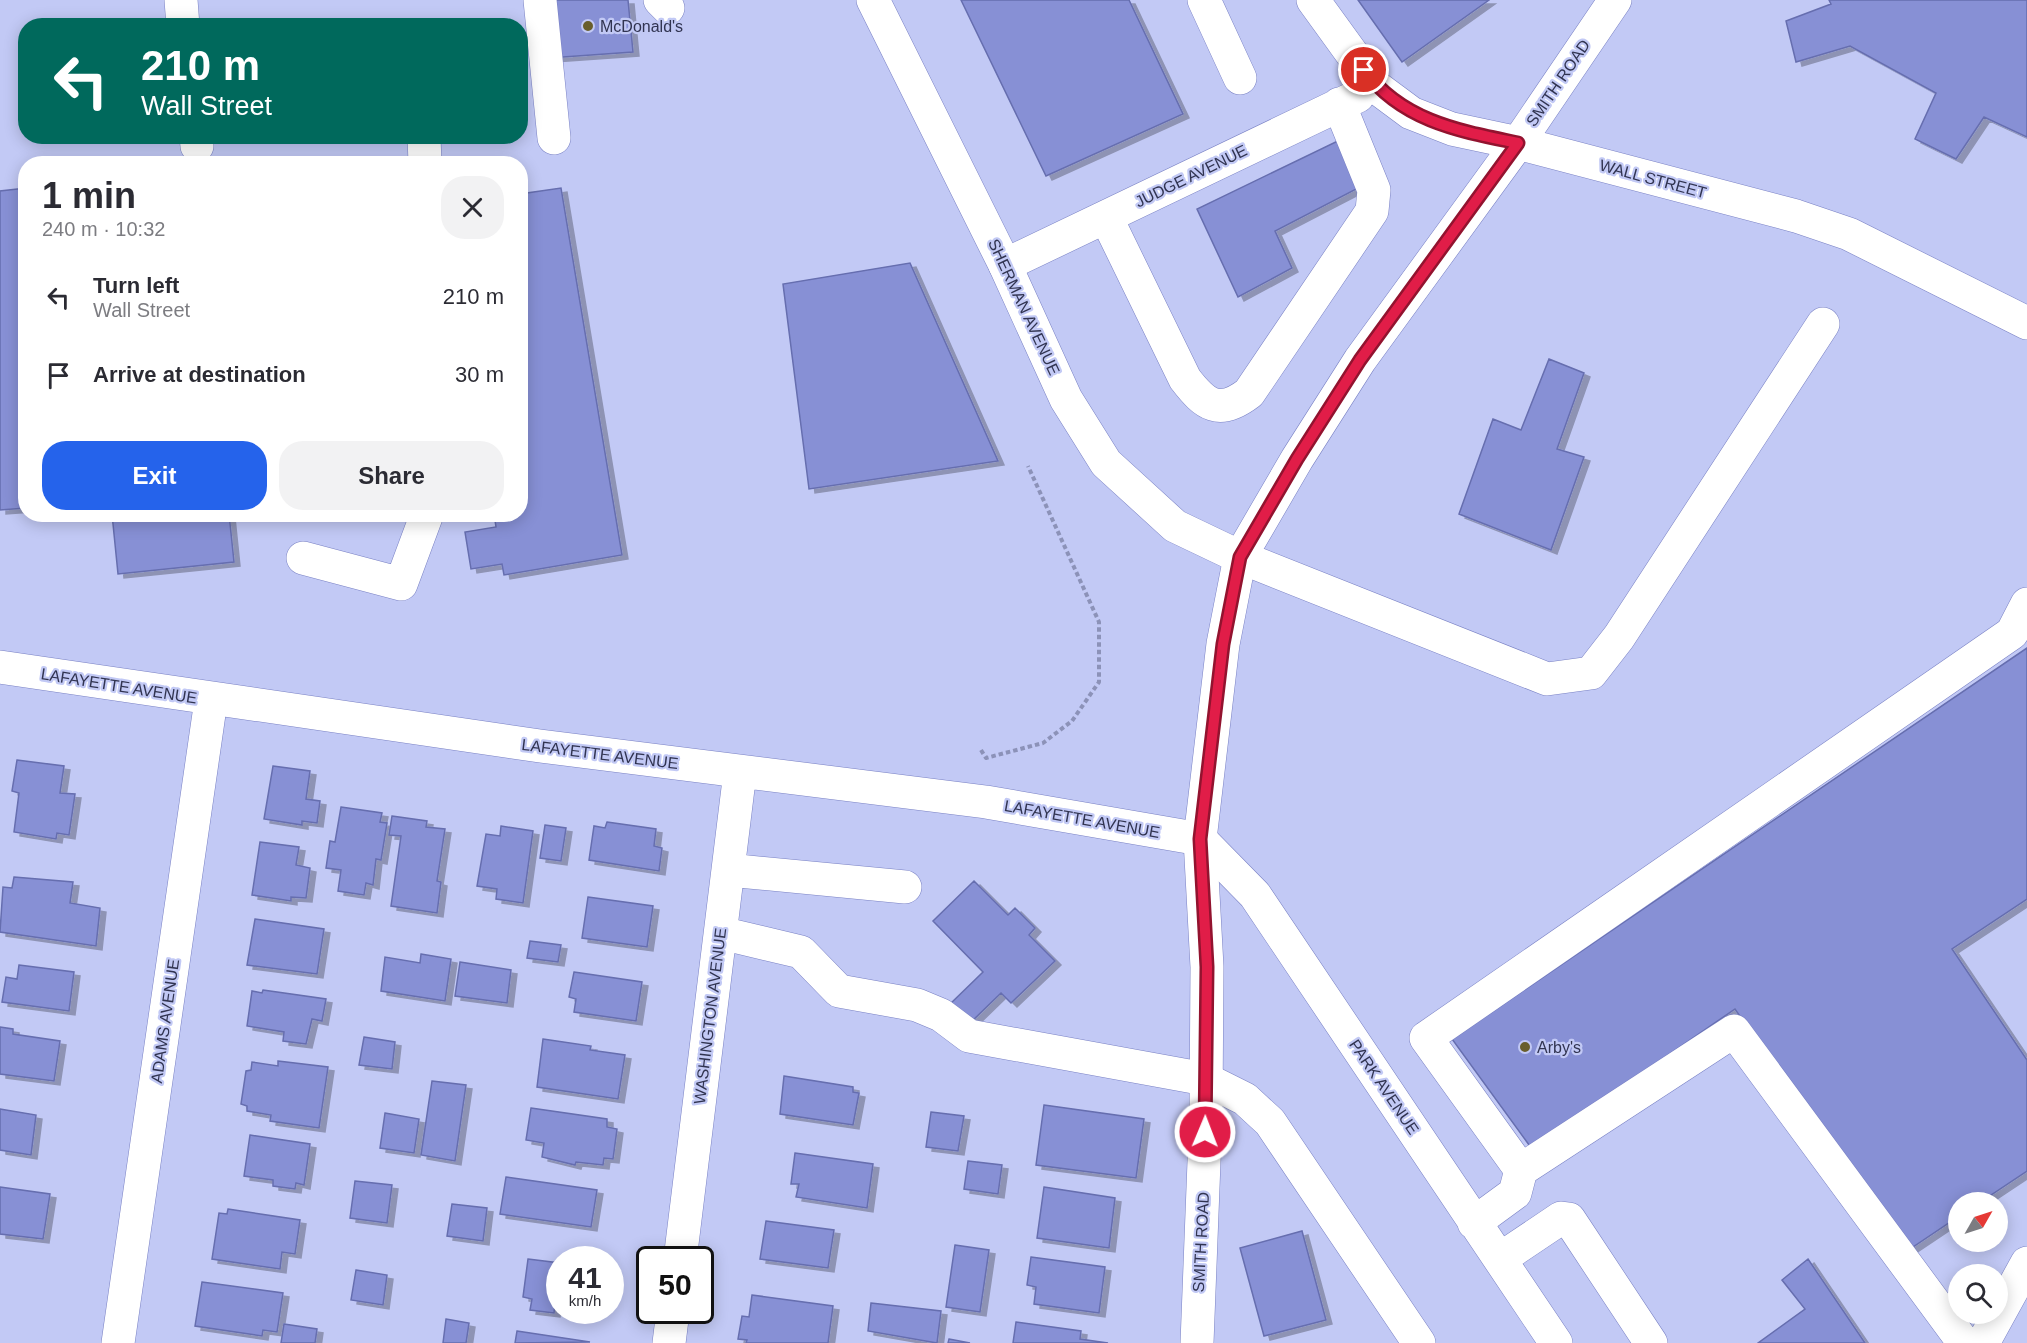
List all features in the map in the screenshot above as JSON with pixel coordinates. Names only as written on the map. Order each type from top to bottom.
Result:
[{"type":"street","points":[[181,0],[182,18]]},
{"type":"street","points":[[540,0],[554,138]]},
{"type":"street","name":"SHERMAN AVENUE","points":[[873,0],[1005,265],[1066,399],[1106,463],[1175,526],[1240,557],[1546,679],[1592,673],[1619,637],[1823,324]]},
{"type":"street","points":[[1204,0],[1240,78]]},
{"type":"street","name":"WALL STREET","points":[[1313,0],[1376,87],[1411,113],[1452,129],[1518,143],[1796,216],[1849,234],[2027,322]]},
{"type":"street","name":"SMITH ROAD","points":[[1197,1343],[1203,1200],[1207,967],[1200,839],[1223,644],[1240,557],[1297,459],[1360,360],[1518,143],[1615,0]]},
{"type":"street","name":"JUDGE AVENUE","points":[[1005,265],[1376,87]]},
{"type":"street","points":[[1106,217],[1185,379],[1201,399],[1220,406],[1236,403],[1249,393],[1372,211],[1374,190],[1339,104]]},
{"type":"street","points":[[303,558],[401,584],[424,522]]},
{"type":"street","points":[[1521,1170],[1426,1038],[2012,633],[2027,604]]},
{"type":"street","name":"LAFAYETTE AVENUE","points":[[0,667],[211,700],[740,772],[986,802],[1200,839]]},
{"type":"street","name":"ADAMS AVENUE","points":[[118,1343],[211,700]]},
{"type":"street","name":"WASHINGTON AVENUE","points":[[682,1246],[740,772]]},
{"type":"street","name":"PARK AVENUE","points":[[1200,839],[1255,895],[1556,1343]]},
{"type":"street","points":[[728,870],[905,887]]},
{"type":"street","points":[[721,933],[801,952],[839,991],[917,1005],[941,1015],[969,1036],[1205,1079],[1245,1099],[1270,1122],[1419,1343]]},
{"type":"street","points":[[1474,1223],[1515,1192],[1521,1170],[1734,1031],[1964,1343]]},
{"type":"street","points":[[1500,1259],[1561,1218],[1569,1219],[1651,1343]]},
{"type":"street","points":[[1983,1343],[2027,1263]]},
{"type":"street","points":[[669,1343],[671,1324]]},
{"type":"path","points":[[981,750],[986,758],[1043,743],[1072,722],[1099,682],[1099,622],[1028,466]]},
{"type":"building","name":"McDonald's","points":[[544,0],[628,0],[633,52],[549,58]]},
{"type":"building","points":[[961,0],[1129,0],[1183,114],[1046,176]]},
{"type":"building","points":[[1358,0],[1489,0],[1402,62]]},
{"type":"building","points":[[1829,0],[2027,0],[2027,137],[1984,117],[1956,159],[1915,139],[1936,93],[1850,46],[1796,62],[1786,21],[1831,4]]},
{"type":"building","points":[[1346,137],[1366,184],[1275,231],[1292,268],[1238,297],[1197,209]]},
{"type":"building","points":[[561,188],[622,555],[504,575],[502,564],[471,569],[465,532],[496,527],[495,522],[528,522],[528,193]]},
{"type":"building","points":[[18,189],[18,509],[0,510],[0,191]]},
{"type":"building","points":[[910,263],[998,461],[809,489],[783,284]]},
{"type":"building","points":[[1549,359],[1584,373],[1557,449],[1584,457],[1551,550],[1459,514],[1493,419],[1521,430]]},
{"type":"building","points":[[113,522],[230,522],[234,562],[118,574]]},
{"type":"building","points":[[2027,648],[2027,899],[1952,949],[2027,1060],[2027,1171],[1996,1192],[1948,1192],[1948,1223],[1904,1253],[1735,1009],[1532,1149],[1452,1039]]},
{"type":"building","points":[[17,760],[64,766],[60,793],[75,794],[69,835],[57,833],[56,839],[14,832],[19,793],[12,791]]},
{"type":"building","points":[[273,766],[310,771],[306,799],[320,801],[317,823],[302,821],[302,825],[264,819]]},
{"type":"building","points":[[341,807],[382,813],[380,822],[387,823],[381,860],[376,859],[373,885],[366,883],[364,895],[338,891],[341,870],[326,868],[330,841],[335,842]]},
{"type":"building","points":[[392,816],[427,821],[426,827],[445,829],[437,881],[441,882],[437,913],[391,906],[401,836],[389,835]]},
{"type":"building","points":[[607,822],[656,829],[654,846],[662,848],[659,871],[589,860],[594,826],[605,828]]},
{"type":"building","points":[[545,825],[566,828],[561,861],[540,858]]},
{"type":"building","points":[[501,826],[533,831],[523,903],[496,899],[497,889],[477,886],[486,834],[500,836]]},
{"type":"building","points":[[260,842],[299,847],[296,865],[310,868],[306,898],[291,897],[291,901],[252,895]]},
{"type":"building","points":[[14,877],[73,882],[70,903],[100,908],[96,946],[0,932],[3,887],[12,888]]},
{"type":"building","points":[[974,881],[1008,915],[1015,908],[1035,928],[1029,935],[1055,961],[1011,1003],[1001,993],[967,1026],[948,1006],[983,972],[933,921]]},
{"type":"building","points":[[588,897],[653,906],[647,947],[582,938]]},
{"type":"building","points":[[255,919],[324,929],[317,974],[247,965]]},
{"type":"building","points":[[530,941],[561,945],[558,962],[527,958]]},
{"type":"building","points":[[421,954],[451,959],[445,1001],[381,991],[385,957],[420,963]]},
{"type":"building","points":[[460,962],[511,970],[507,1003],[455,996]]},
{"type":"building","points":[[19,965],[74,972],[69,1011],[2,1002],[6,977],[17,979]]},
{"type":"building","points":[[574,972],[642,982],[636,1021],[574,1012],[576,999],[569,997]]},
{"type":"building","points":[[263,990],[326,999],[322,1021],[312,1019],[306,1044],[283,1041],[284,1032],[247,1026],[252,991],[262,993]]},
{"type":"building","points":[[0,1027],[13,1029],[13,1034],[60,1041],[54,1081],[0,1074]]},
{"type":"building","points":[[364,1037],[395,1042],[392,1069],[359,1065]]},
{"type":"building","points":[[543,1039],[591,1046],[590,1050],[625,1055],[618,1099],[537,1087]]},
{"type":"building","points":[[278,1061],[328,1067],[319,1128],[270,1121],[271,1115],[247,1111],[247,1106],[241,1104],[246,1071],[251,1070],[252,1062],[278,1066]]},
{"type":"building","points":[[784,1076],[853,1087],[853,1092],[859,1093],[853,1125],[780,1114]]},
{"type":"building","points":[[432,1081],[466,1085],[455,1161],[421,1155]]},
{"type":"building","points":[[1044,1105],[1144,1119],[1136,1178],[1036,1165]]},
{"type":"building","points":[[531,1108],[607,1119],[607,1127],[617,1129],[613,1159],[604,1158],[603,1165],[576,1162],[575,1165],[542,1157],[544,1143],[526,1140]]},
{"type":"building","points":[[0,1109],[36,1115],[31,1155],[0,1150]]},
{"type":"building","points":[[931,1112],[964,1116],[958,1151],[926,1147]]},
{"type":"building","points":[[385,1113],[419,1119],[414,1153],[380,1148]]},
{"type":"building","points":[[250,1135],[310,1144],[304,1185],[296,1183],[295,1189],[273,1186],[273,1180],[244,1176]]},
{"type":"building","points":[[795,1153],[873,1164],[867,1208],[796,1197],[799,1184],[791,1184]]},
{"type":"building","points":[[968,1161],[1002,1165],[998,1194],[964,1189]]},
{"type":"building","points":[[506,1177],[597,1190],[591,1227],[500,1214]]},
{"type":"building","points":[[355,1181],[392,1185],[387,1223],[350,1218]]},
{"type":"building","points":[[0,1187],[50,1194],[43,1239],[0,1234]]},
{"type":"building","points":[[1044,1187],[1115,1198],[1109,1248],[1037,1238]]},
{"type":"building","points":[[452,1204],[487,1208],[483,1241],[447,1236]]},
{"type":"building","points":[[228,1209],[300,1220],[295,1254],[282,1252],[280,1269],[212,1259],[219,1213],[227,1214]]},
{"type":"building","points":[[766,1221],[834,1230],[828,1268],[760,1259]]},
{"type":"building","points":[[1302,1231],[1326,1320],[1264,1336],[1240,1248]]},
{"type":"building","points":[[955,1245],[989,1250],[980,1312],[946,1307]]},
{"type":"building","points":[[1031,1257],[1105,1267],[1099,1313],[1034,1304],[1036,1287],[1027,1285]]},
{"type":"building","points":[[528,1259],[546,1261],[546,1312],[530,1310],[532,1299],[523,1297]]},
{"type":"building","points":[[1808,1259],[1865,1343],[1758,1343],[1805,1309],[1782,1280]]},
{"type":"building","points":[[356,1270],[387,1275],[383,1305],[351,1300]]},
{"type":"building","points":[[202,1282],[283,1293],[277,1332],[263,1330],[262,1336],[195,1326]]},
{"type":"building","points":[[752,1295],[833,1306],[828,1343],[746,1343],[747,1340],[738,1339],[742,1316],[749,1317]]},
{"type":"building","points":[[871,1303],[941,1311],[937,1343],[868,1331]]},
{"type":"building","points":[[446,1319],[469,1323],[466,1343],[443,1343]]},
{"type":"building","points":[[1016,1322],[1081,1331],[1080,1339],[1108,1343],[1013,1343]]},
{"type":"building","points":[[284,1324],[317,1329],[315,1343],[281,1343]]},
{"type":"building","points":[[517,1331],[590,1342],[515,1343]]},
{"type":"building","points":[[949,1339],[970,1343],[948,1343]]},
{"type":"place","name":"McDonald's","points":[[588,26]]},
{"type":"place","name":"Arby's","points":[[1525,1047]]},
{"type":"route","points":[[1205,1132],[1207,967],[1200,839],[1223,644],[1240,557],[1297,459],[1360,360],[1518,143],[1452,129],[1411,113],[1376,87],[1364,70]]}]
